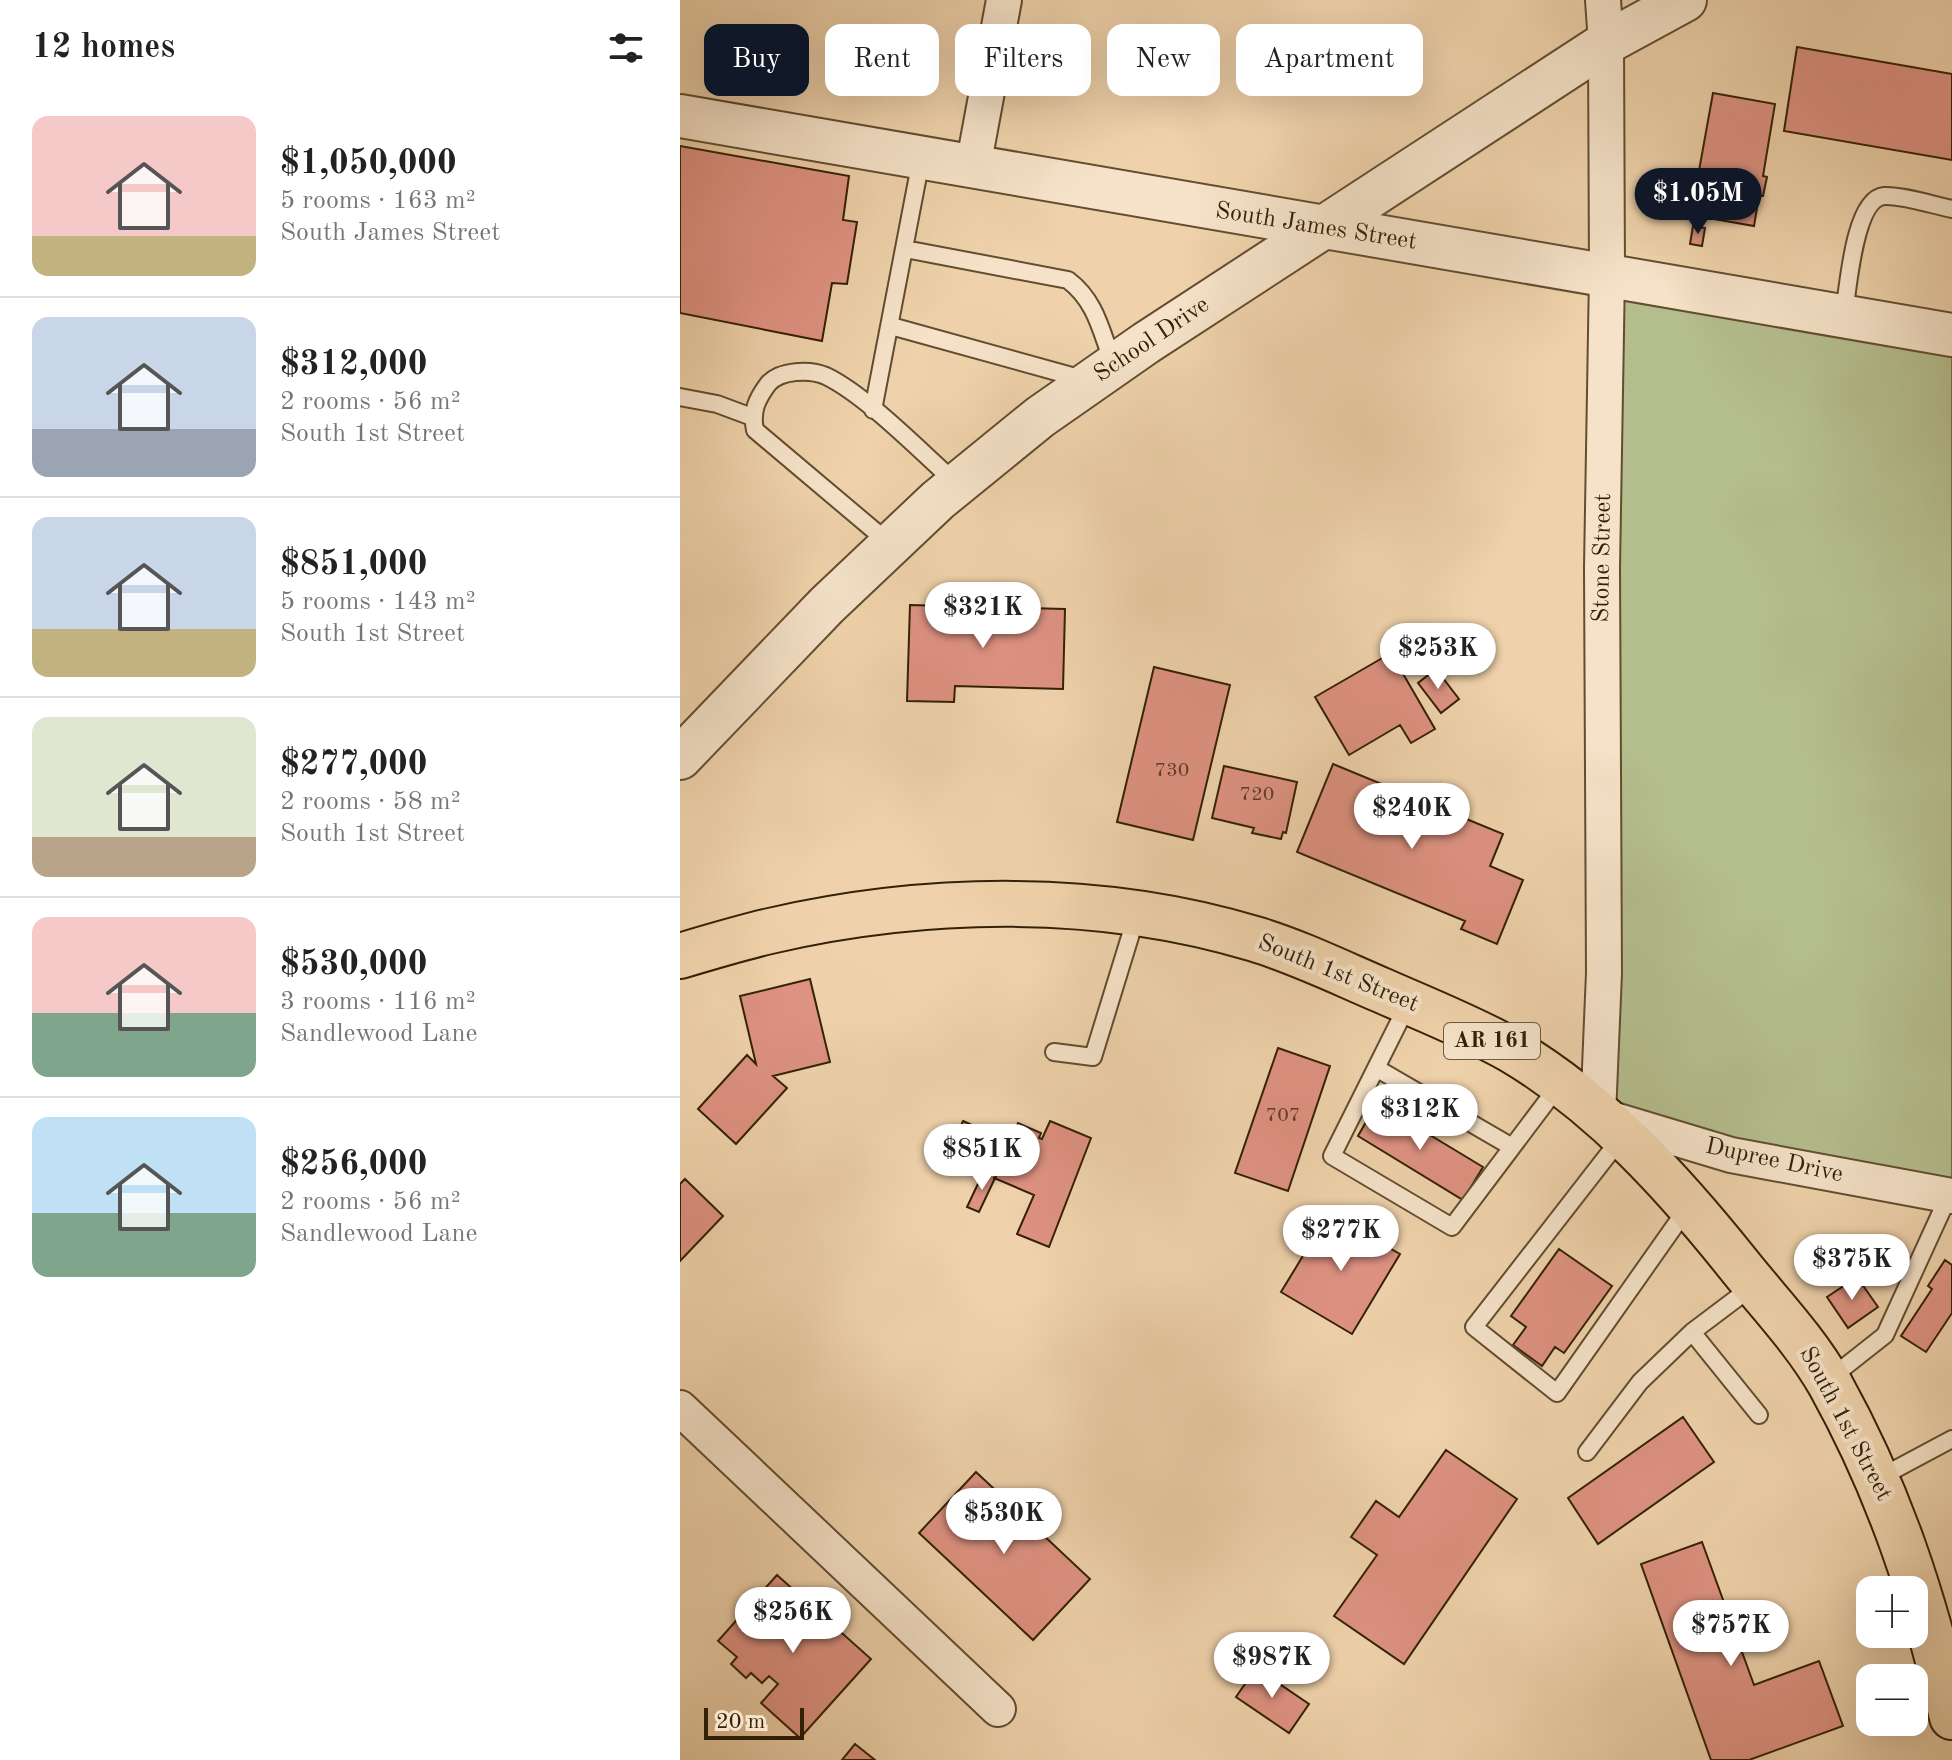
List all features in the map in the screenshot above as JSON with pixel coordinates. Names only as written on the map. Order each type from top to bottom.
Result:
[{"type":"main road","name":"South 1st Street","points":[[680,956],[770,931],[870,913],[971,905],[1075,906],[1137,912],[1255,939],[1310,959],[1511,1051],[1610,1126],[1690,1203],[1799,1337],[1828,1380],[1878,1478],[1914,1572],[1952,1717]]},
{"type":"street","points":[[973,167],[1004,0]]},
{"type":"street","name":"Stone Street","points":[[1603,0],[1607,274],[1602,568],[1604,973],[1610,1126]]},
{"type":"street","name":"School Drive","points":[[681,753],[891,544],[957,484],[1040,417],[1102,373],[1606,43],[1685,0]]},
{"type":"street","name":"South James Street","points":[[680,116],[1321,229],[1607,274],[1952,335]]},
{"type":"street","name":"Dupree Drive","points":[[1610,1126],[1731,1155],[1951,1196]]},
{"type":"street","points":[[680,1408],[998,1709]]},
{"type":"lane","points":[[873,410],[921,158]]},
{"type":"lane","points":[[1844,316],[1860,222],[1869,203],[1883,196],[1952,209]]},
{"type":"lane","points":[[891,326],[1102,373],[1094,309],[1084,292],[1068,280],[905,249]]},
{"type":"lane","points":[[891,544],[755,430],[752,417],[757,398],[773,378],[799,371],[825,376],[873,410],[957,484]]},
{"type":"lane","points":[[680,397],[717,404],[752,417]]},
{"type":"lane","points":[[1054,1052],[1093,1057],[1137,912]]},
{"type":"lane","points":[[1409,1002],[1332,1156],[1452,1227],[1559,1085]]},
{"type":"lane","points":[[1376,1068],[1512,1147]]},
{"type":"lane","points":[[1610,1126],[1474,1327],[1557,1393],[1690,1203]]},
{"type":"lane","points":[[1828,1380],[1885,1335],[1951,1196]]},
{"type":"lane","points":[[1587,1452],[1640,1382],[1692,1332],[1755,1285]]},
{"type":"lane","points":[[1692,1332],[1759,1415]]},
{"type":"lane","points":[[1878,1478],[1952,1439]]},
{"type":"green space","points":[[1607,274],[1952,335],[1952,1196],[1598,1115]]},
{"type":"building","points":[[1797,47],[1952,74],[1952,160],[1784,131]]},
{"type":"building","points":[[1713,93],[1775,104],[1763,176],[1767,177],[1763,196],[1759,196],[1754,226],[1691,215]]},
{"type":"building","points":[[680,146],[849,176],[843,220],[857,222],[847,284],[832,283],[822,341],[680,313]]},
{"type":"building","points":[[1693,226],[1705,228],[1702,246],[1690,244]]},
{"type":"building","points":[[910,605],[1065,609],[1063,689],[955,686],[954,702],[907,701]]},
{"type":"building","points":[[1391,653],[1435,729],[1411,743],[1400,725],[1349,755],[1315,697]]},
{"type":"building","points":[[1154,667],[1230,685],[1193,840],[1117,822]]},
{"type":"building","points":[[1436,669],[1459,699],[1441,713],[1418,683]]},
{"type":"building","points":[[1333,764],[1503,834],[1490,866],[1523,880],[1497,944],[1461,929],[1465,921],[1297,852]]},
{"type":"building","points":[[1224,766],[1297,782],[1286,833],[1283,832],[1281,839],[1252,833],[1254,828],[1212,818]]},
{"type":"building","points":[[810,979],[830,1062],[773,1076],[787,1088],[736,1144],[698,1109],[747,1055],[756,1064],[740,996]]},
{"type":"building","points":[[1278,1048],[1330,1066],[1288,1191],[1235,1173]]},
{"type":"building","points":[[1377,1103],[1483,1167],[1463,1200],[1358,1136]]},
{"type":"building","points":[[963,1121],[990,1133],[978,1162],[950,1150]]},
{"type":"building","points":[[1050,1121],[1091,1138],[1049,1247],[1017,1234],[1034,1195],[994,1178],[1018,1123],[1041,1133],[1039,1138],[1042,1139]]},
{"type":"building","points":[[984,1171],[996,1176],[979,1212],[967,1207]]},
{"type":"building","points":[[685,1179],[723,1216],[680,1261],[680,1184]]},
{"type":"building","points":[[1329,1213],[1357,1230],[1360,1225],[1379,1236],[1377,1241],[1400,1254],[1352,1334],[1281,1292]]},
{"type":"building","points":[[1866,1239],[1902,1245],[1896,1281],[1860,1275]]},
{"type":"building","points":[[1559,1249],[1612,1286],[1564,1353],[1555,1347],[1542,1366],[1513,1345],[1526,1327],[1511,1316]]},
{"type":"building","points":[[1945,1260],[1952,1265],[1952,1313],[1926,1352],[1901,1336],[1932,1289],[1928,1286]]},
{"type":"building","points":[[1857,1277],[1878,1307],[1848,1328],[1827,1297]]},
{"type":"building","points":[[1683,1417],[1714,1462],[1598,1544],[1568,1498]]},
{"type":"building","points":[[1446,1450],[1517,1499],[1404,1664],[1334,1616],[1377,1555],[1351,1537],[1376,1501],[1399,1517]]},
{"type":"building","points":[[976,1472],[1090,1579],[1033,1640],[919,1533]]},
{"type":"building","points":[[1702,1542],[1754,1685],[1819,1661],[1843,1726],[1749,1760],[1711,1760],[1641,1564]]},
{"type":"building","points":[[777,1575],[871,1659],[800,1738],[761,1703],[778,1684],[769,1676],[762,1683],[751,1673],[746,1678],[731,1664],[737,1657],[718,1641]]},
{"type":"building","points":[[1256,1668],[1309,1704],[1289,1733],[1236,1697]]},
{"type":"building","points":[[855,1744],[875,1760],[842,1760]]}]
